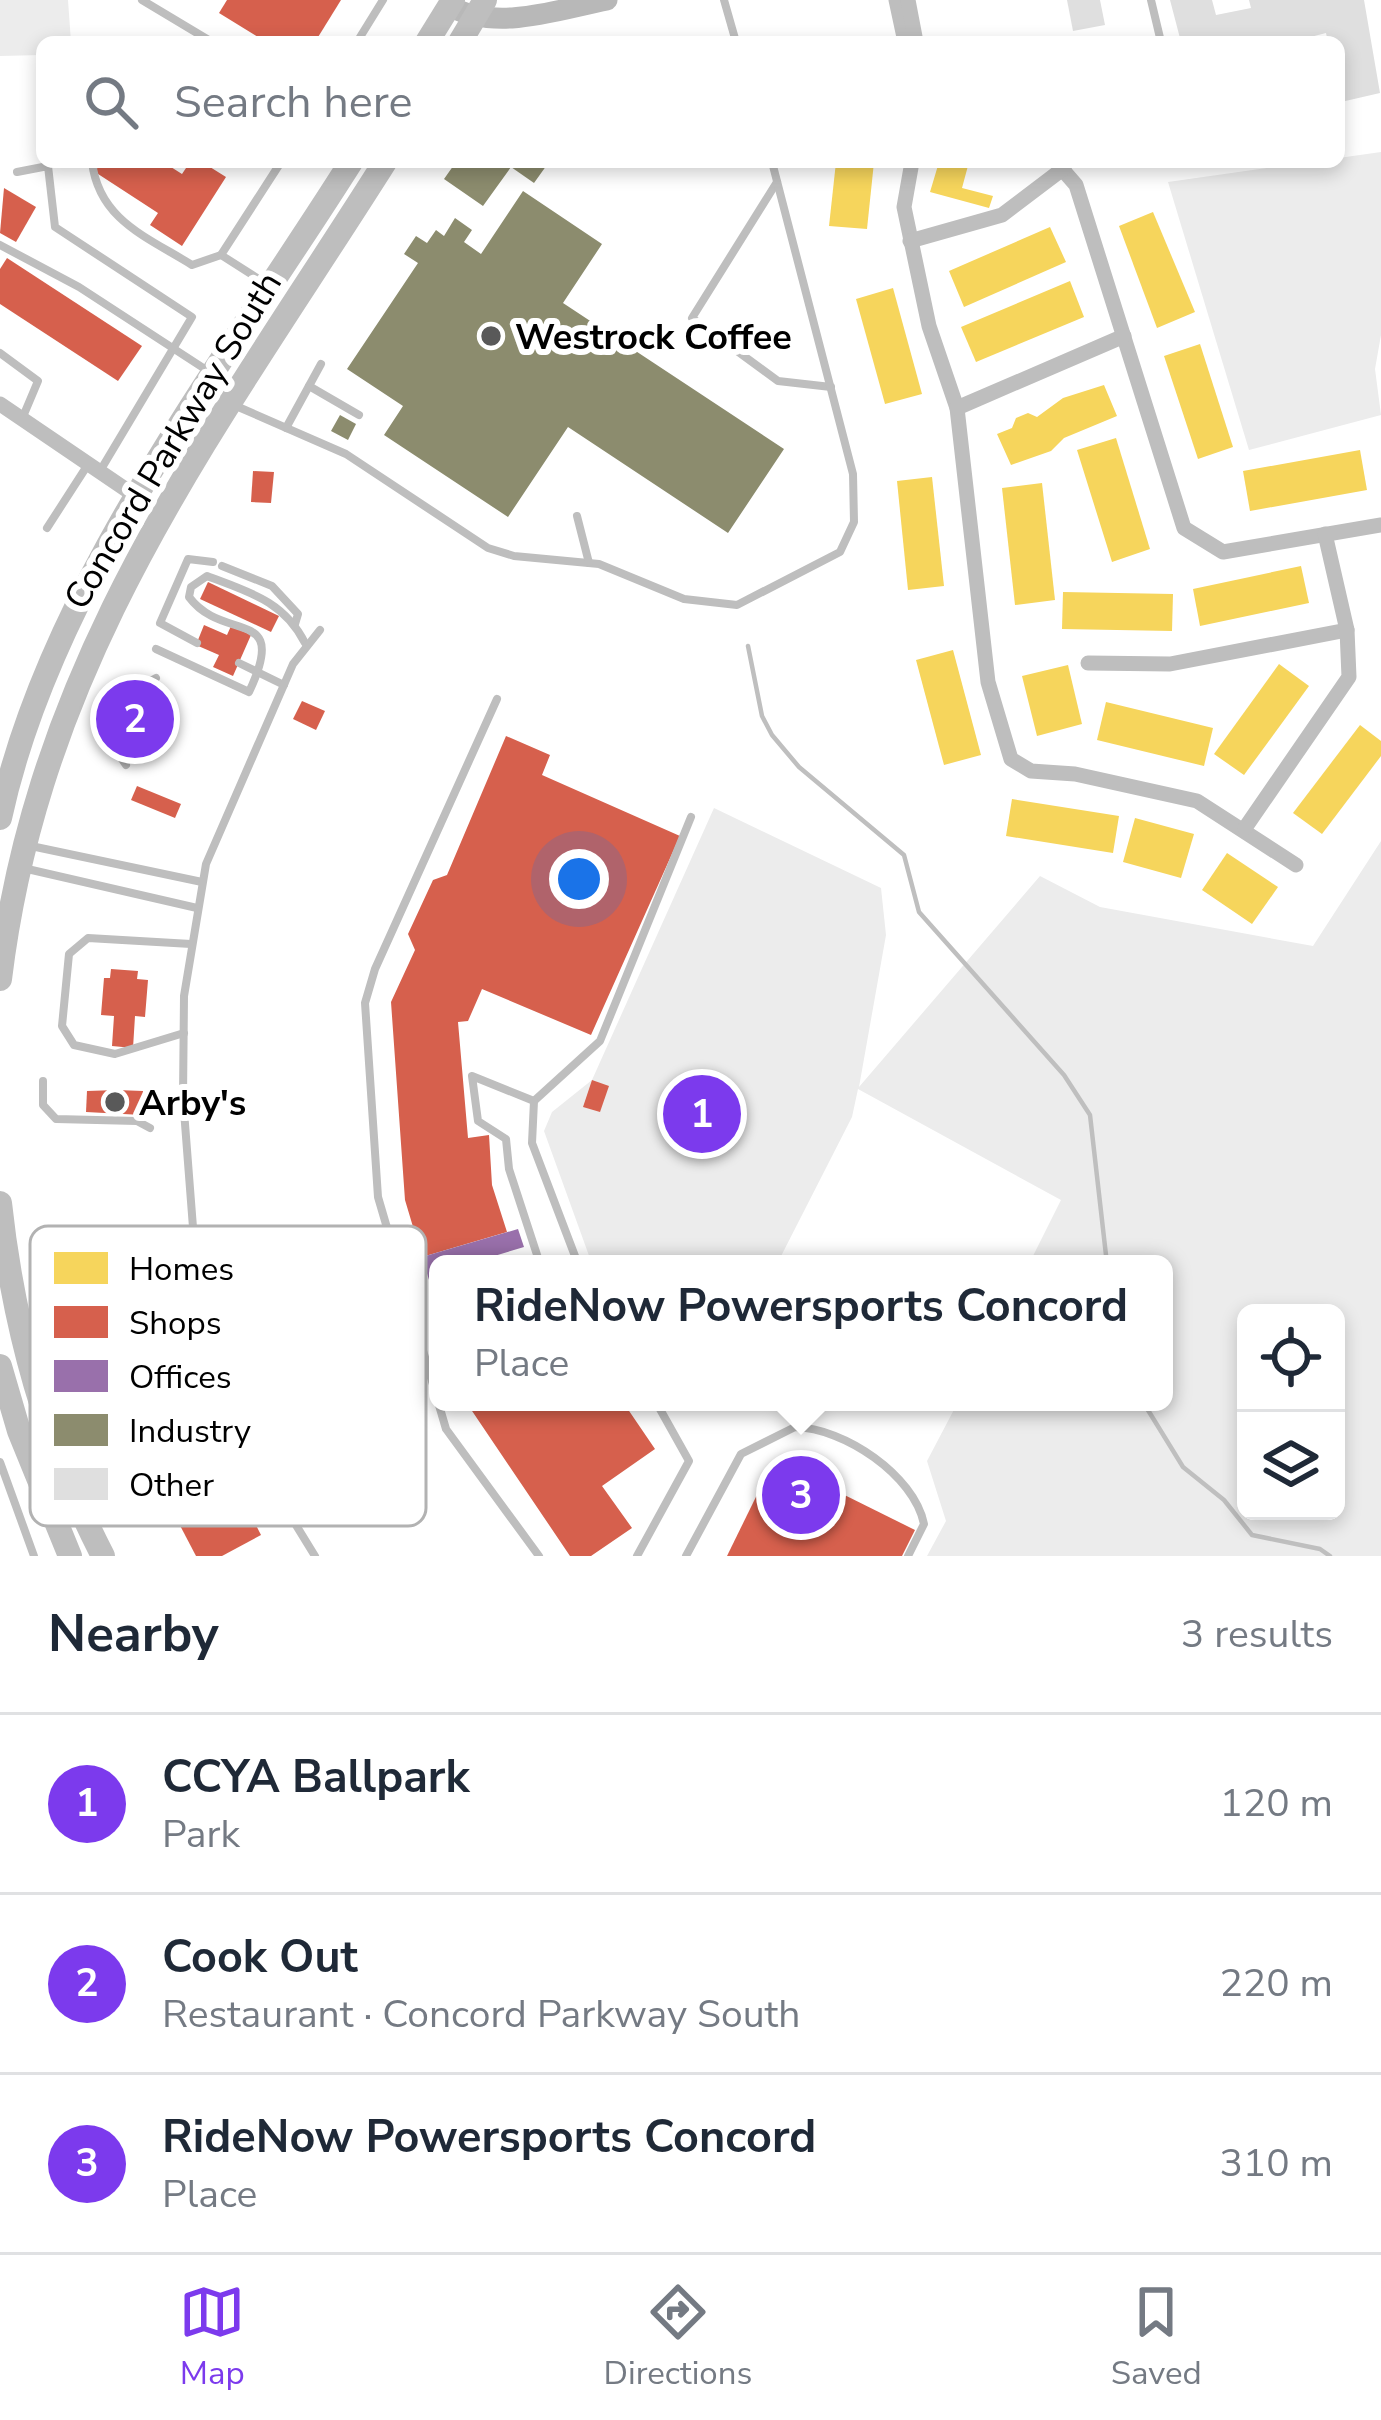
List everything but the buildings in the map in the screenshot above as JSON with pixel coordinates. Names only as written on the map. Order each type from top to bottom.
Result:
[{"type":"main road","points":[[430,36],[447,2],[528,16],[607,0]]},
{"type":"main road","points":[[464,36],[480,10]]},
{"type":"main road","name":"Concord Parkway South","points":[[0,818],[14,762],[58,644],[138,500],[346,168]]},
{"type":"main road","name":"Concord Parkway South","points":[[0,979],[11,857],[71,691],[104,617],[162,514],[381,168]]},
{"type":"main road","points":[[0,1203],[30,1362]]},
{"type":"main road","points":[[0,1366],[30,1458]]},
{"type":"main road","points":[[58,1526],[70,1556]]},
{"type":"main road","points":[[91,1526],[104,1556]]},
{"type":"street","points":[[896,0],[903,36]]},
{"type":"street","points":[[908,0],[915,36]]},
{"type":"street","points":[[911,168],[904,207],[957,408],[988,682],[1011,759],[1031,771],[1075,773],[1197,801],[1296,865]]},
{"type":"street","points":[[910,241],[1002,214],[1034,195],[1057,168]]},
{"type":"street","points":[[1062,168],[1076,185],[1184,528],[1223,552],[1381,525]]},
{"type":"street","points":[[957,408],[1124,336]]},
{"type":"street","points":[[0,404],[162,514]]},
{"type":"street","points":[[1245,829],[1349,677],[1347,631],[1325,534]]},
{"type":"street","points":[[1088,663],[1171,664],[1347,631]]},
{"type":"lane","points":[[142,0],[202,36]]},
{"type":"lane","points":[[361,36],[383,0]]},
{"type":"lane","points":[[724,0],[734,36]]},
{"type":"lane","points":[[1151,0],[1160,36]]},
{"type":"lane","points":[[17,172],[38,168]]},
{"type":"lane","points":[[46,528],[93,469],[192,317],[55,227],[48,168]]},
{"type":"lane","points":[[93,168],[96,190],[112,216],[192,265],[221,255],[274,168]]},
{"type":"lane","points":[[231,404],[346,454],[488,548],[514,556],[590,563],[684,599],[737,605],[839,552],[854,521],[853,474],[774,168]]},
{"type":"lane","points":[[778,181],[692,318],[778,382],[831,387]]},
{"type":"lane","points":[[0,245],[79,287],[215,375]]},
{"type":"lane","points":[[221,255],[271,287]]},
{"type":"lane","points":[[0,353],[38,381],[22,418]]},
{"type":"lane","points":[[286,428],[321,364]]},
{"type":"lane","points":[[308,386],[359,415]]},
{"type":"lane","points":[[577,516],[590,563]]},
{"type":"lane","points":[[196,643],[160,623],[188,559],[218,564],[286,597],[298,614],[295,624]]},
{"type":"lane","points":[[156,649],[249,692],[265,658],[258,634],[197,607],[189,597],[191,587],[207,576],[267,598],[295,624],[305,643]]},
{"type":"lane","points":[[194,1226],[184,1034],[190,944],[202,882],[284,685],[305,643],[320,630]]},
{"type":"lane","points":[[238,663],[284,685]]},
{"type":"lane","points":[[126,765],[113,746],[138,688],[157,678]]},
{"type":"lane","points":[[386,1226],[378,1197],[365,1003],[375,969],[497,699]]},
{"type":"lane","points":[[575,1255],[532,1143],[534,1101],[600,1041],[691,818]]},
{"type":"lane","points":[[11,857],[202,882]]},
{"type":"lane","points":[[11,857],[197,908]]},
{"type":"lane","points":[[184,1034],[115,1054],[74,1045],[62,1026],[69,954],[88,938],[190,944]]},
{"type":"lane","points":[[534,1101],[472,1076],[478,1121],[506,1139],[509,1169],[537,1255]]},
{"type":"lane","points":[[43,1081],[43,1105],[56,1119],[136,1121],[150,1128]]},
{"type":"lane","points":[[440,1411],[446,1429],[539,1556]]},
{"type":"lane","points":[[637,1556],[689,1461],[661,1411]]},
{"type":"lane","points":[[686,1556],[741,1454],[795,1427],[866,1453],[906,1484],[924,1524],[908,1556]]},
{"type":"lane","points":[[0,1462],[34,1556]]},
{"type":"lane","points":[[297,1526],[315,1556]]},
{"type":"shaded area","points":[[0,0],[68,0],[71,36],[36,36],[36,55],[0,56]]},
{"type":"shaded area","points":[[1381,152],[1381,335],[1375,369],[1381,415],[1249,450],[1168,182],[1267,168],[1345,168],[1345,157]]},
{"type":"shaded area","points":[[714,808],[881,888],[886,935],[859,1087],[1040,876],[1100,907],[1313,946],[1381,841],[1381,1556],[927,1556],[946,1521],[927,1461],[953,1411],[1173,1411],[1173,1255],[1034,1255],[1061,1200],[858,1089],[852,1117],[782,1255],[589,1255],[544,1131],[552,1112],[592,1080]]},
{"type":"waterway","points":[[748,646],[762,716],[772,735],[799,767],[904,855],[919,912],[1064,1075],[1090,1115],[1106,1255]]},
{"type":"waterway","points":[[1149,1411],[1183,1467],[1224,1500],[1252,1535],[1320,1549],[1330,1556]]},
{"type":"place","name":"Westrock Coffee","points":[[491,336]]},
{"type":"place","name":"Cook Out","points":[[135,719]]},
{"type":"place","name":"Arby's","points":[[115,1102]]},
{"type":"place","name":"CCYA Ballpark","points":[[702,1114]]},
{"type":"place","name":"RideNow Powersports Concord","points":[[801,1495]]}]
